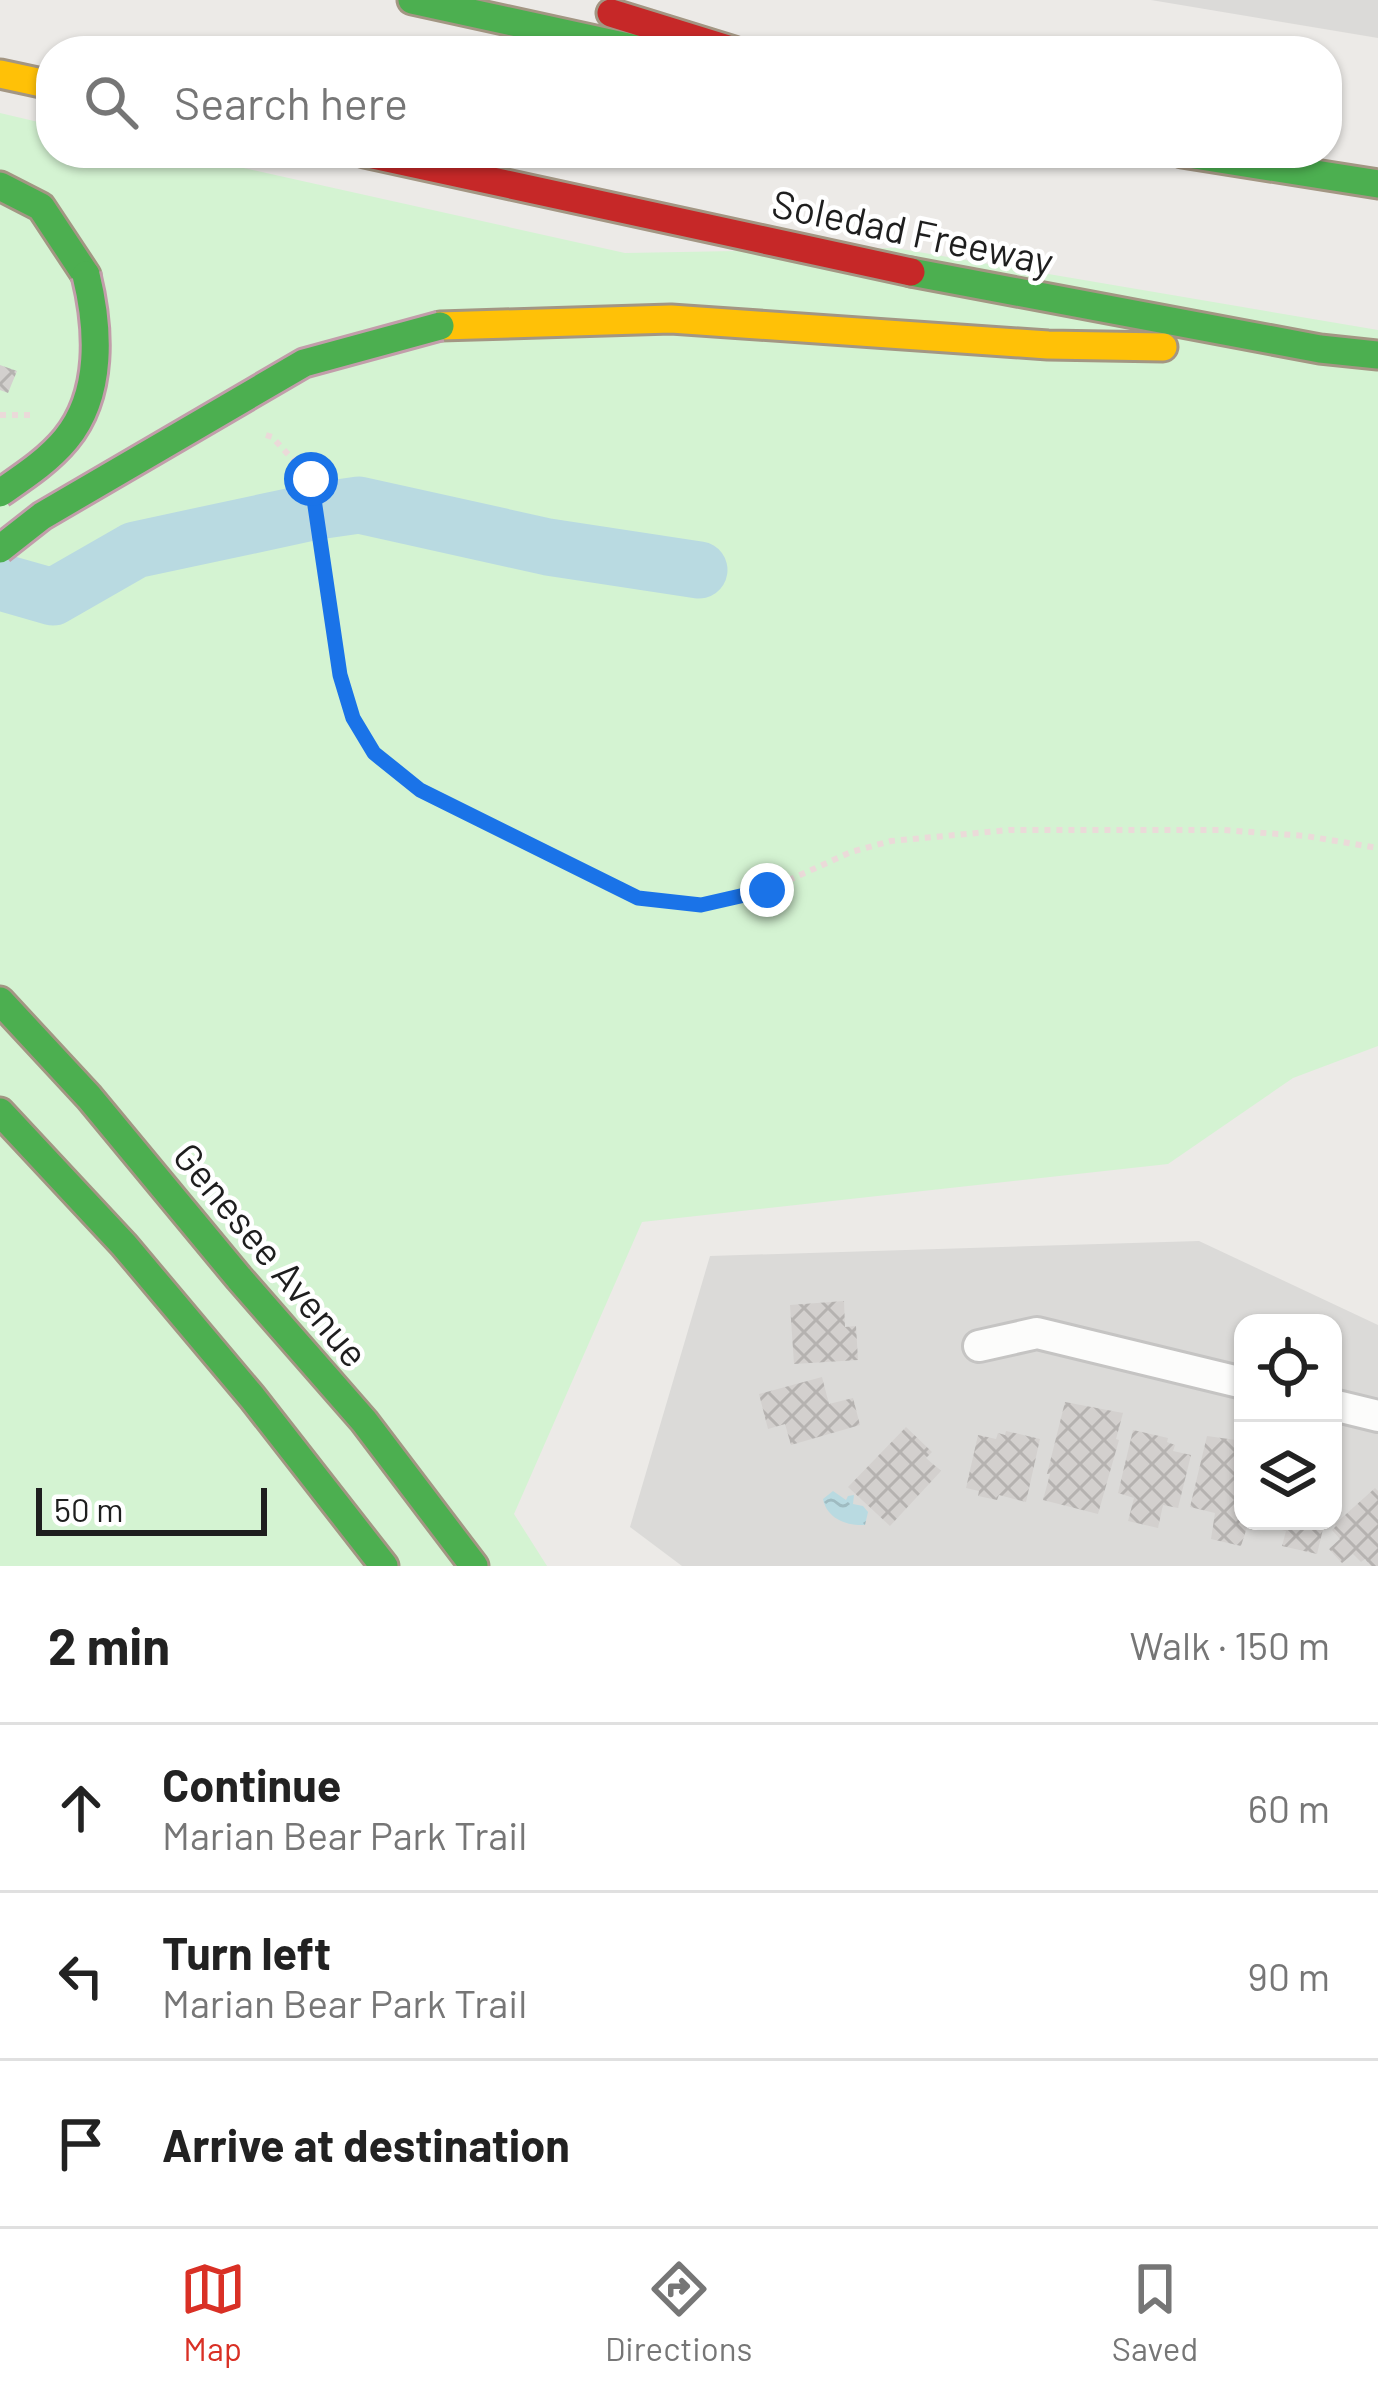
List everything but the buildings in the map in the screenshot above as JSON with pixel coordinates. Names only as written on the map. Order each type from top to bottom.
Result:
[{"type":"main road","points":[[412,0],[577,36]]},
{"type":"main road","points":[[591,6],[686,36]]},
{"type":"main road","points":[[0,74],[36,82]]},
{"type":"main road","name":"Soledad Freeway","points":[[433,168],[970,285],[1320,349],[1378,355]]},
{"type":"main road","points":[[1277,168],[1378,184]]},
{"type":"main road","points":[[0,186],[41,207],[86,275],[95,304],[95,378],[71,434],[0,493]]},
{"type":"main road","points":[[0,549],[42,516],[304,363],[440,326],[671,319],[1048,345],[1320,349]]},
{"type":"main road","name":"Genesee Avenue","points":[[0,1001],[89,1097],[364,1421],[474,1566]]},
{"type":"main road","points":[[0,1112],[153,1279],[384,1566]]},
{"type":"street","points":[[979,1346],[1037,1333],[1234,1381]]},
{"type":"street","points":[[1342,1408],[1378,1416]]},
{"type":"path","points":[[311,479],[340,675],[353,718],[374,753],[420,790],[638,898],[701,905],[767,890],[851,852],[891,842],[1010,830],[1223,830],[1306,836],[1378,848]]},
{"type":"shaded area","points":[[1151,0],[1378,0],[1378,38]]},
{"type":"shaded area","points":[[1199,1241],[1378,1325],[1378,1566],[682,1566],[630,1527],[710,1256]]},
{"type":"green space","points":[[0,113],[36,121],[36,168],[244,168],[625,253],[895,248],[1378,330],[1378,1046],[1293,1078],[1168,1164],[642,1222],[514,1514],[547,1566],[0,1566]]},
{"type":"water","points":[[833,1491],[846,1500],[854,1495],[853,1504],[868,1512],[865,1525],[845,1522],[829,1512],[823,1499]]},
{"type":"waterway","points":[[0,582],[53,597],[135,550],[359,505],[548,547],[699,570]]},
{"type":"traffic: fast","points":[[412,0],[577,36]]},
{"type":"traffic: fast","points":[[1277,168],[1378,184]]},
{"type":"traffic: fast","points":[[0,186],[41,207],[86,275]]},
{"type":"traffic: fast","points":[[911,272],[1320,349],[1378,355]]},
{"type":"traffic: fast","points":[[0,493],[59,447],[87,402],[95,338],[86,275]]},
{"type":"traffic: fast","points":[[0,549],[42,516],[304,363],[440,326]]},
{"type":"traffic: fast","points":[[0,1001],[89,1097],[364,1421],[474,1566]]},
{"type":"traffic: fast","points":[[0,1112],[124,1245],[252,1397],[384,1566]]},
{"type":"traffic: slow","points":[[0,74],[36,82]]},
{"type":"traffic: slow","points":[[440,326],[671,319],[1048,345],[1163,347]]},
{"type":"traffic: jam","points":[[611,13],[685,36]]},
{"type":"traffic: jam","points":[[433,168],[911,272]]},
{"type":"route","points":[[311,479],[340,675],[353,718],[374,753],[420,790],[638,898],[701,905],[767,890]]}]
